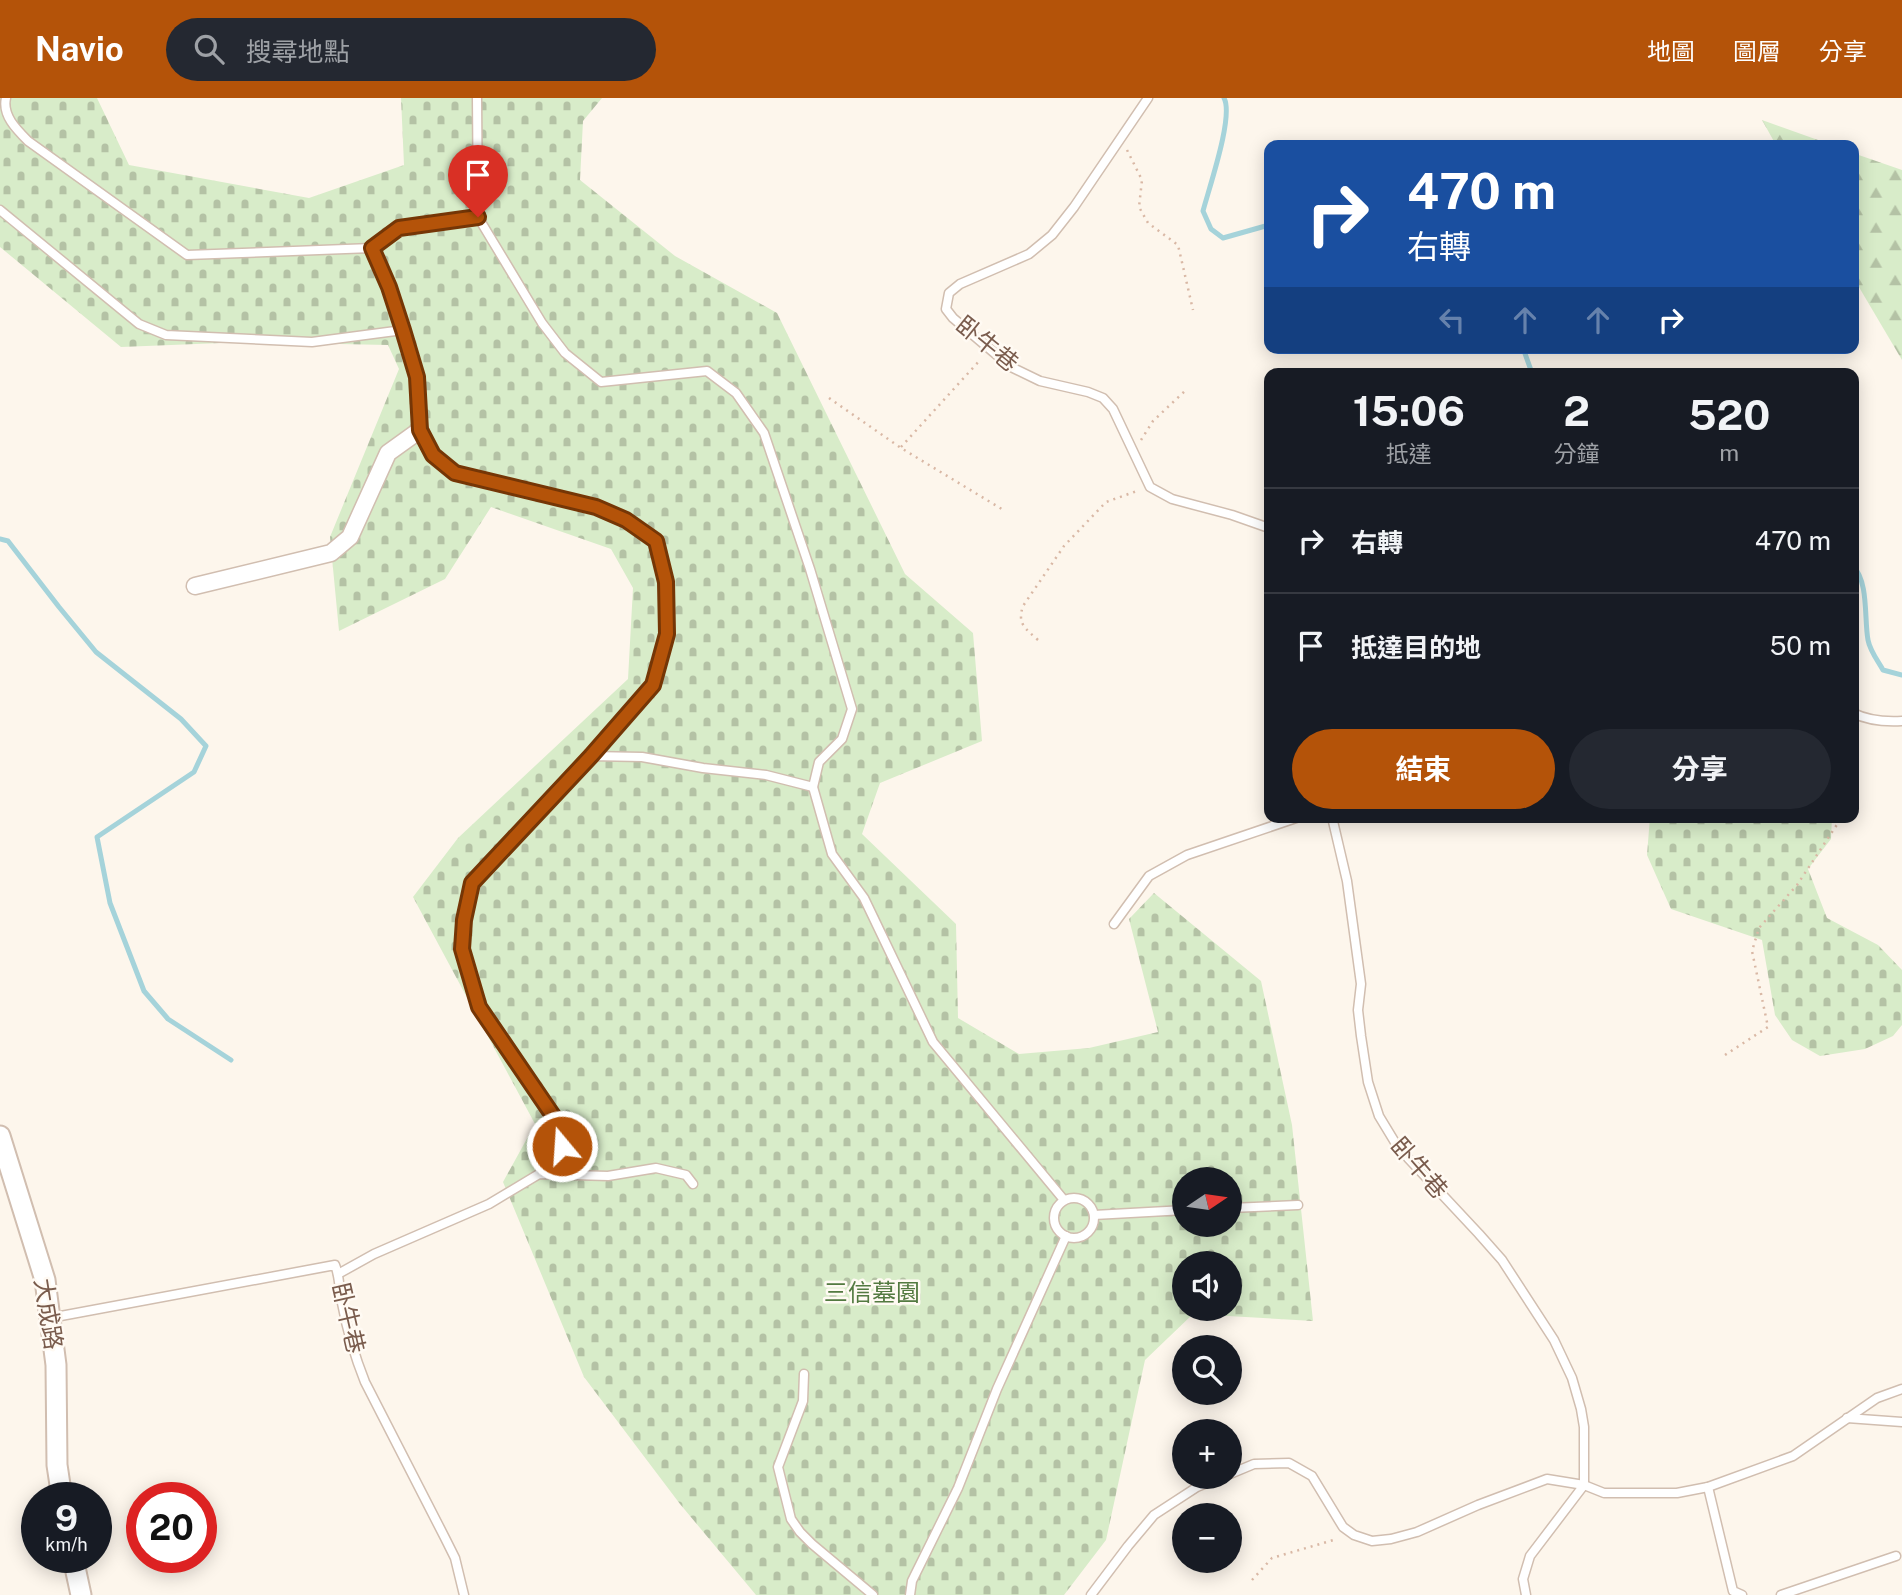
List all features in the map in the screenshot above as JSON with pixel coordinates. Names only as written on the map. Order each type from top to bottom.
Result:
[{"type":"street","points":[[195,586],[331,553],[350,537],[388,453],[420,430]]},
{"type":"street","name":"大成路","points":[[0,1136],[45,1280],[56,1365],[60,1482]]},
{"type":"street","points":[[76,1573],[81,1595]]},
{"type":"lane","points":[[6,98],[4,106],[15,128],[28,141],[187,256],[372,248],[399,228],[478,217]]},
{"type":"lane","points":[[477,98],[478,217],[542,323],[565,353],[601,382],[707,371],[736,393],[764,433],[810,569],[852,709],[842,738],[819,762],[813,787],[832,855],[864,898],[933,1042],[1064,1200]]},
{"type":"lane","name":"卧牛巷","points":[[1149,98],[1052,235],[1029,254],[960,284],[949,293],[946,309],[1011,367],[1040,381],[1103,398],[1113,409],[1150,487]]},
{"type":"lane","points":[[0,210],[139,324],[166,335],[312,342],[403,330]]},
{"type":"lane","points":[[338,1274],[374,1254],[489,1204],[539,1174],[562,1146],[558,1123],[479,1007],[462,949],[464,920],[472,883],[591,756],[653,685],[667,634],[666,582],[656,541],[626,520],[596,507],[455,473],[433,455],[420,430],[417,377],[389,287],[372,248]]},
{"type":"lane","points":[[1150,487],[1172,499],[1264,526]]},
{"type":"lane","points":[[1859,716],[1902,722]]},
{"type":"lane","points":[[591,756],[642,757],[703,768],[766,775],[813,787]]},
{"type":"lane","points":[[1114,924],[1149,876],[1187,855],[1281,823]]},
{"type":"lane","name":"卧牛巷","points":[[1334,823],[1348,881],[1362,984],[1359,1010],[1368,1083],[1379,1116],[1396,1144],[1502,1261],[1554,1340],[1572,1378],[1581,1409],[1584,1427],[1584,1485]]},
{"type":"lane","points":[[539,1174],[608,1176],[656,1168],[685,1175],[693,1184]]},
{"type":"lane","points":[[1070,1197],[1083,1199],[1088,1203],[1094,1215],[1094,1222],[1087,1234],[1073,1238],[1060,1232],[1054,1219],[1058,1204],[1064,1200],[1070,1197]]},
{"type":"lane","points":[[1242,1207],[1298,1205]]},
{"type":"lane","points":[[1094,1215],[1172,1211]]},
{"type":"lane","points":[[910,1595],[912,1581],[958,1488],[998,1389],[1066,1236]]},
{"type":"lane","name":"卧牛巷","points":[[50,1318],[335,1265],[357,1362],[455,1558],[464,1595]]},
{"type":"lane","points":[[804,1374],[803,1401],[778,1467],[791,1519],[812,1544],[873,1595]]},
{"type":"lane","points":[[1242,1469],[1254,1464],[1289,1463],[1312,1476],[1343,1527],[1354,1535],[1372,1541],[1391,1539],[1417,1532],[1547,1479],[1584,1485],[1604,1493],[1677,1493],[1708,1488],[1793,1456],[1877,1398],[1902,1389]]},
{"type":"lane","points":[[1847,1418],[1902,1422]]},
{"type":"lane","points":[[1526,1595],[1523,1579],[1530,1556],[1584,1485]]},
{"type":"lane","points":[[1708,1488],[1733,1591],[1742,1595]]},
{"type":"lane","points":[[1090,1595],[1154,1515],[1194,1489]]},
{"type":"lane","points":[[1781,1595],[1896,1556]]},
{"type":"path","points":[[1121,137],[1142,180],[1139,207],[1148,223],[1178,245],[1193,310]]},
{"type":"path","points":[[901,447],[990,348]]},
{"type":"path","points":[[1133,452],[1153,421],[1186,390]]},
{"type":"path","points":[[829,398],[901,447],[1005,511]]},
{"type":"path","points":[[1038,640],[1024,627],[1020,617],[1023,606],[1064,546],[1106,502],[1150,487]]},
{"type":"path","points":[[1725,1055],[1768,1027],[1752,951],[1759,928],[1797,886],[1838,823]]},
{"type":"path","points":[[1252,1580],[1272,1558],[1354,1535]]},
{"type":"green space","name":"三信墓園","points":[[0,98],[97,98],[129,165],[309,198],[404,165],[401,98],[602,98],[583,121],[580,180],[675,256],[777,313],[905,574],[973,633],[982,741],[880,783],[862,834],[956,924],[958,1018],[1019,1054],[1089,1048],[1158,1032],[1129,919],[1154,893],[1261,981],[1292,1125],[1313,1321],[1242,1317],[1242,1251],[1172,1251],[1172,1321],[1186,1321],[1145,1360],[1106,1540],[1064,1595],[756,1595],[680,1504],[584,1377],[503,1182],[535,1124],[413,897],[458,838],[628,679],[633,588],[611,549],[491,507],[445,579],[339,631],[330,537],[399,369],[388,345],[246,342],[121,347],[0,247]]},
{"type":"green space","points":[[1762,120],[1818,140],[1773,140]]},
{"type":"green space","points":[[1859,155],[1902,170],[1902,360],[1859,287]]},
{"type":"green space","points":[[1650,823],[1832,823],[1831,839],[1808,869],[1827,918],[1878,945],[1902,970],[1902,1025],[1893,1036],[1865,1049],[1820,1056],[1792,1040],[1775,1015],[1762,940],[1671,909],[1647,855]]},
{"type":"waterway","points":[[1224,98],[1226,120],[1203,211],[1211,229],[1223,238],[1264,226]]},
{"type":"waterway","points":[[1525,354],[1530,368]]},
{"type":"waterway","points":[[0,539],[8,541],[96,652],[181,719],[206,746],[194,772],[97,837],[110,903],[144,991],[168,1019],[231,1060]]},
{"type":"waterway","points":[[1859,575],[1864,591],[1870,648],[1883,670],[1902,675]]},
{"type":"route","points":[[478,217],[399,228],[372,248],[389,287],[417,377],[420,430],[433,455],[455,473],[596,507],[626,520],[656,541],[666,582],[667,634],[653,685],[591,756],[472,883],[464,920],[462,949],[479,1007],[558,1123],[562,1146]]}]
